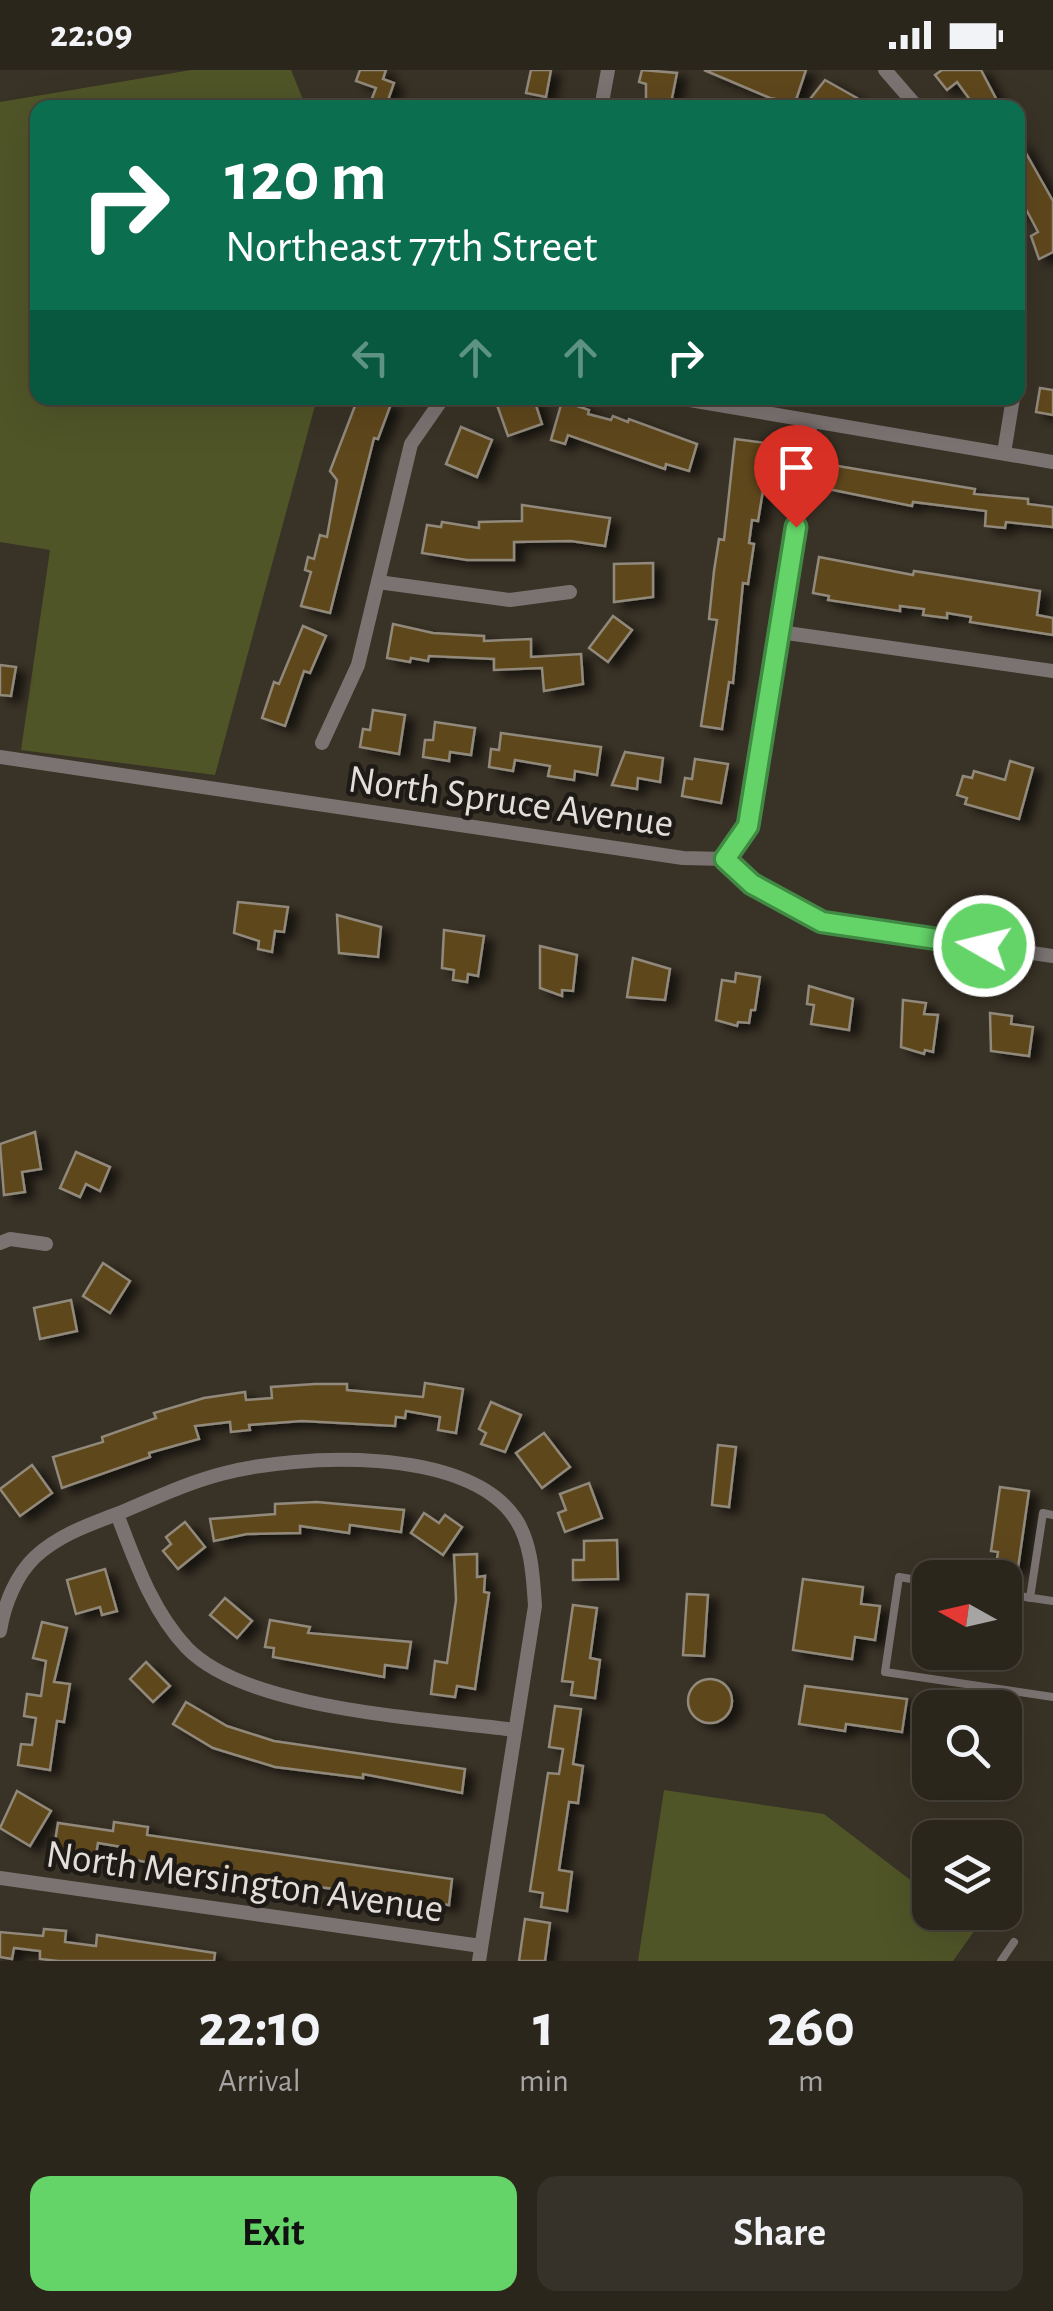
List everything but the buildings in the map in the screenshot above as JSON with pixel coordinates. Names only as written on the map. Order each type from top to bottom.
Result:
[{"type":"street","points":[[602,100],[608,70]]},
{"type":"street","points":[[885,70],[907,100]]},
{"type":"street","points":[[322,743],[358,665],[411,444],[438,405]]},
{"type":"street","points":[[717,405],[1053,462]]},
{"type":"street","points":[[1004,453],[1012,405]]},
{"type":"street","points":[[725,859],[748,826],[811,422]]},
{"type":"street","points":[[378,582],[510,600],[570,592]]},
{"type":"street","points":[[780,632],[1053,671]]},
{"type":"street","name":"North Spruce Avenue","points":[[0,758],[683,858],[725,859],[752,884],[822,922],[1053,956]]},
{"type":"street","points":[[0,1243],[10,1239],[46,1244]]},
{"type":"street","points":[[0,1631],[8,1600],[32,1559],[56,1540],[226,1473],[352,1460],[418,1467],[471,1480],[516,1519],[533,1568],[534,1606],[480,1953]]},
{"type":"street","points":[[116,1514],[143,1581],[167,1622],[207,1665],[236,1680],[298,1700],[515,1730]]},
{"type":"street","name":"North Mersington Avenue","points":[[0,1878],[480,1953]]},
{"type":"lane","points":[[1030,1598],[1043,1513],[1053,1515]]},
{"type":"lane","points":[[912,1579],[899,1577],[885,1672],[1053,1697]]},
{"type":"lane","points":[[1022,1597],[1053,1601]]},
{"type":"lane","points":[[1001,1961],[1014,1942]]},
{"type":"green space","points":[[191,70],[291,70],[303,100],[30,100],[30,405],[315,405],[215,775],[21,750],[50,550],[0,542],[0,102]]},
{"type":"green space","points":[[664,1790],[824,1814],[912,1881],[912,1930],[975,1930],[953,1961],[638,1961]]},
{"type":"route","points":[[796,527],[748,826],[725,859],[752,884],[803,916],[984,946]]}]
